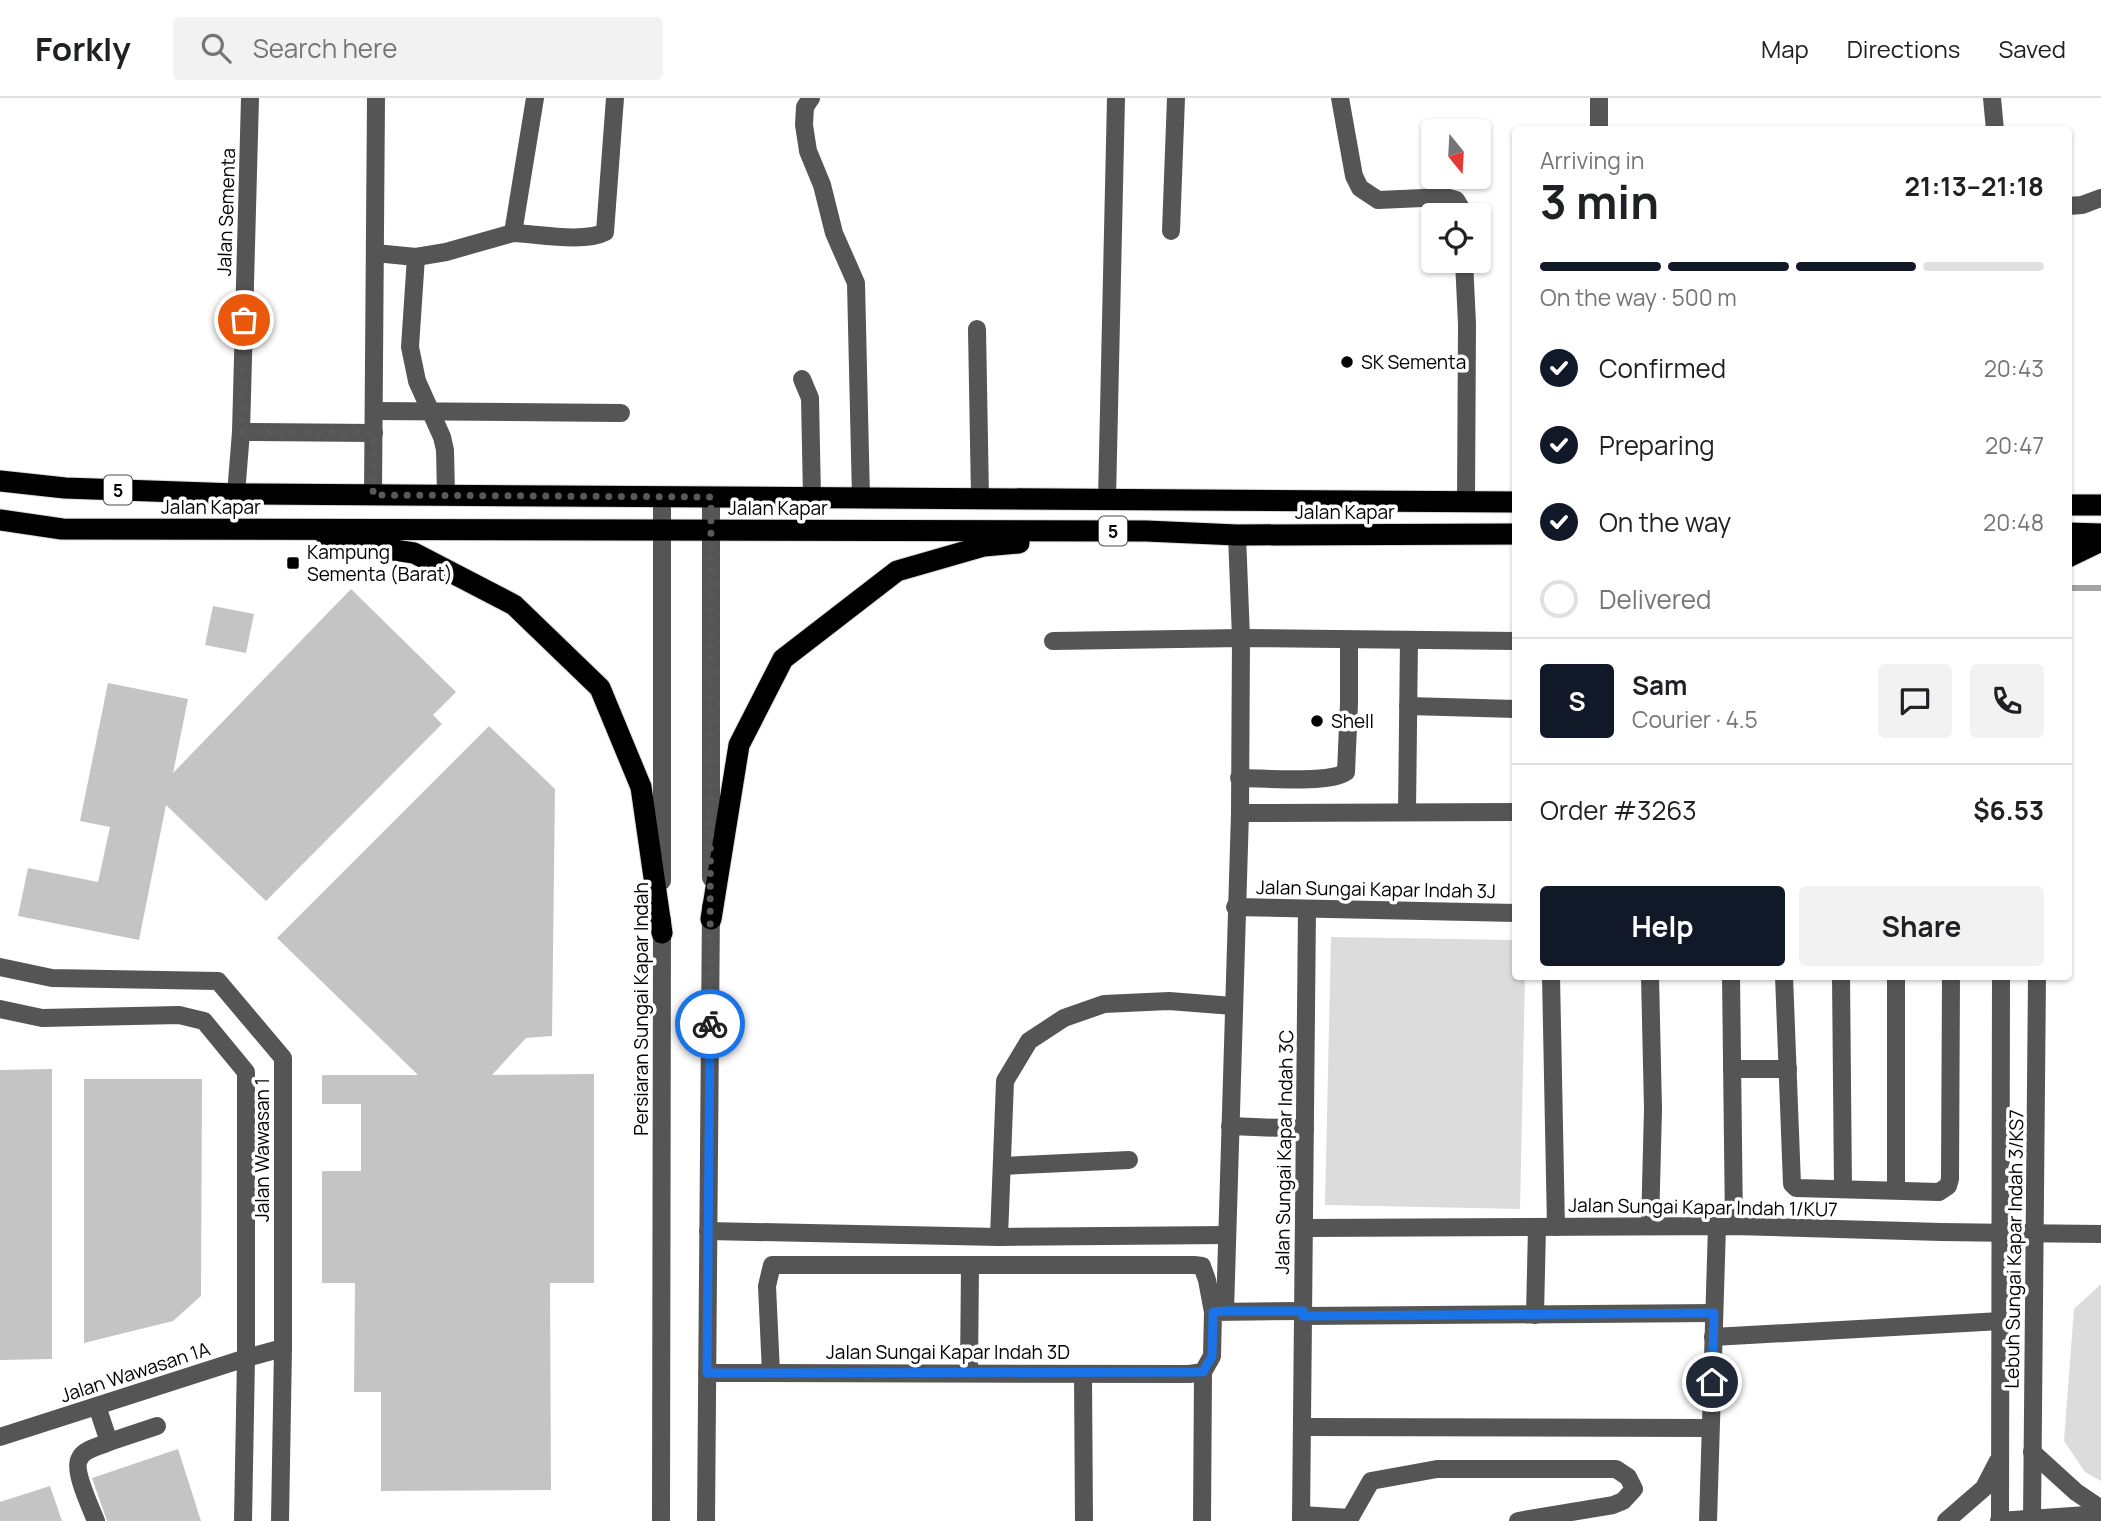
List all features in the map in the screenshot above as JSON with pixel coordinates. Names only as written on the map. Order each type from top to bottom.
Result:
[{"type":"highway","name":"Jalan Kapar","points":[[0,481],[65,488],[236,495],[1512,502]]},
{"type":"highway","points":[[2072,505],[2101,506]]},
{"type":"highway","name":"Jalan Kapar","points":[[0,520],[62,529],[1512,534]]},
{"type":"highway","points":[[250,529],[414,553],[514,605],[600,688],[642,787],[662,933]]},
{"type":"highway","points":[[711,919],[739,745],[783,659],[897,571],[984,546],[1146,531]]},
{"type":"highway","points":[[2072,533],[2101,534]]},
{"type":"highway","points":[[2072,555],[2101,541]]},
{"type":"street","name":"Jalan Sementa","points":[[236,495],[242,432],[250,98]]},
{"type":"street","points":[[373,495],[376,98]]},
{"type":"street","points":[[513,233],[535,98]]},
{"type":"street","points":[[375,253],[416,257],[446,252],[513,233],[583,236],[605,232],[615,98]]},
{"type":"street","points":[[811,98],[805,107],[804,116],[808,151],[822,185],[834,233],[856,283],[862,498]]},
{"type":"street","points":[[1107,499],[1116,98]]},
{"type":"street","points":[[1171,231],[1177,98]]},
{"type":"street","points":[[1340,98],[1354,176],[1360,188],[1378,200],[1445,197],[1458,203]]},
{"type":"street","points":[[1599,98],[1599,126]]},
{"type":"street","points":[[1992,98],[1995,126]]},
{"type":"street","points":[[2072,205],[2082,205],[2101,198]]},
{"type":"street","points":[[416,257],[410,347],[417,381],[442,437],[446,495]]},
{"type":"street","points":[[1465,273],[1467,324],[1466,501]]},
{"type":"street","points":[[977,329],[980,498]]},
{"type":"street","points":[[802,379],[810,398],[812,497]]},
{"type":"street","points":[[374,411],[621,413]]},
{"type":"street","points":[[242,432],[374,433]]},
{"type":"street","name":"Persiaran Sungai Kapar Indah","points":[[661,1521],[662,496]]},
{"type":"street","points":[[706,1521],[711,497]]},
{"type":"street","points":[[1202,1521],[1196,1373],[1212,1356],[1227,1235],[1235,907],[1240,813],[1241,638],[1237,535]]},
{"type":"street","points":[[1053,641],[1241,638],[1512,641]]},
{"type":"street","points":[[1239,778],[1301,779],[1340,776],[1346,772],[1349,640]]},
{"type":"street","points":[[1407,812],[1409,640]]},
{"type":"street","points":[[1408,706],[1512,709]]},
{"type":"street","points":[[1240,813],[1512,812]]},
{"type":"street","name":"Jalan Sungai Kapar Indah 3J","points":[[1235,907],[1512,913]]},
{"type":"street","name":"Jalan Sungai Kapar Indah 3C","points":[[1301,1518],[1307,909]]},
{"type":"street","name":"Jalan Wawasan 1","points":[[0,967],[52,978],[218,981],[283,1058],[280,1521]]},
{"type":"street","points":[[1551,980],[1556,1227]]},
{"type":"street","points":[[1650,980],[1653,1110],[1650,1226]]},
{"type":"street","points":[[1708,1521],[1714,1313],[1726,1226],[1732,1069],[1731,980]]},
{"type":"street","points":[[1784,980],[1792,1184],[1796,1188],[1938,1192],[1948,1186],[1950,1179],[1951,980]]},
{"type":"street","points":[[1841,980],[1843,1189]]},
{"type":"street","points":[[1896,980],[1896,1190]]},
{"type":"street","name":"Lebuh Sungai Kapar Indah 3/KS7","points":[[1999,1521],[2001,980]]},
{"type":"street","name":"Lebuh Sungai Kapar Indah 3/KS7","points":[[2032,1519],[2036,980]]},
{"type":"street","points":[[999,1237],[1005,1081],[1029,1041],[1064,1018],[1104,1004],[1169,1001],[1233,1006]]},
{"type":"street","name":"Jalan Wawasan 1","points":[[0,1009],[42,1018],[179,1015],[204,1021],[246,1072],[243,1521]]},
{"type":"street","points":[[1732,1069],[1788,1069]]},
{"type":"street","points":[[1230,1126],[1305,1129]]},
{"type":"street","points":[[1002,1166],[1129,1160]]},
{"type":"street","name":"Jalan Sungai Kapar Indah 1/KU7","points":[[1304,1228],[1726,1226],[2101,1234]]},
{"type":"street","points":[[1535,1315],[1537,1227]]},
{"type":"street","points":[[708,1231],[999,1237],[1227,1235]]},
{"type":"street","points":[[771,1373],[767,1286],[772,1265],[1202,1266],[1219,1311]]},
{"type":"street","points":[[969,1372],[970,1265]]},
{"type":"street","points":[[1219,1311],[1535,1315],[1714,1313]]},
{"type":"street","points":[[1713,1337],[2001,1321]]},
{"type":"street","name":"Jalan Wawasan 1A","points":[[0,1437],[283,1348]]},
{"type":"street","name":"Jalan Sungai Kapar Indah 3D","points":[[707,1373],[1196,1373]]},
{"type":"street","points":[[1083,1374],[1084,1521]]},
{"type":"street","points":[[97,1406],[109,1442]]},
{"type":"street","points":[[96,1521],[77,1469],[79,1458],[109,1442],[157,1426]]},
{"type":"street","points":[[1302,1427],[1710,1428]]},
{"type":"street","points":[[2032,1452],[2101,1512]]},
{"type":"street","points":[[1946,1521],[1984,1488],[2000,1456]]},
{"type":"street","points":[[1301,1518],[1350,1519],[1371,1481],[1437,1469],[1616,1469],[1628,1477],[1634,1489],[1623,1501],[1613,1505],[1518,1521]]},
{"type":"street","points":[[1999,1521],[2101,1512]]},
{"type":"shaded area","points":[[1331,937],[1512,940],[1512,980],[1525,980],[1520,1209],[1325,1205]]},
{"type":"shaded area","points":[[2101,1284],[2101,1481],[2085,1472],[2064,1441],[2074,1309]]},
{"type":"building","points":[[351,589],[456,692],[433,715],[442,724],[266,901],[166,805],[139,940],[18,916],[28,868],[98,882],[110,827],[80,821],[108,683],[188,699],[173,773]]},
{"type":"building","points":[[213,606],[254,614],[246,653],[205,645]]},
{"type":"building","points":[[489,726],[555,789],[552,1036],[526,1038],[492,1075],[594,1074],[594,1283],[550,1283],[551,1490],[381,1491],[381,1392],[354,1392],[355,1283],[322,1283],[322,1171],[361,1171],[361,1104],[322,1104],[322,1075],[418,1075],[277,938]]},
{"type":"building","points":[[52,1069],[52,1359],[0,1360],[0,1070]]},
{"type":"building","points":[[84,1079],[202,1079],[201,1296],[173,1321],[84,1343]]},
{"type":"building","points":[[178,1449],[201,1521],[107,1521],[92,1478]]},
{"type":"building","points":[[50,1486],[62,1521],[0,1521],[0,1502]]},
{"type":"waterway","points":[[2072,588],[2101,588]]},
{"type":"way so far","points":[[244,320],[242,432],[374,433],[373,495],[711,497],[710,1024]]},
{"type":"place","name":"SK Sementa","points":[[1347,362]]},
{"type":"place","name":"Kampung Sementa (Barat)","points":[[293,563]]},
{"type":"place","name":"Shell","points":[[1317,721]]},
{"type":"route","points":[[710,1024],[707,1373],[1189,1374],[1203,1372],[1208,1367],[1212,1356],[1213,1312],[1225,1311],[1303,1311],[1303,1316],[1714,1313],[1712,1382]]}]
